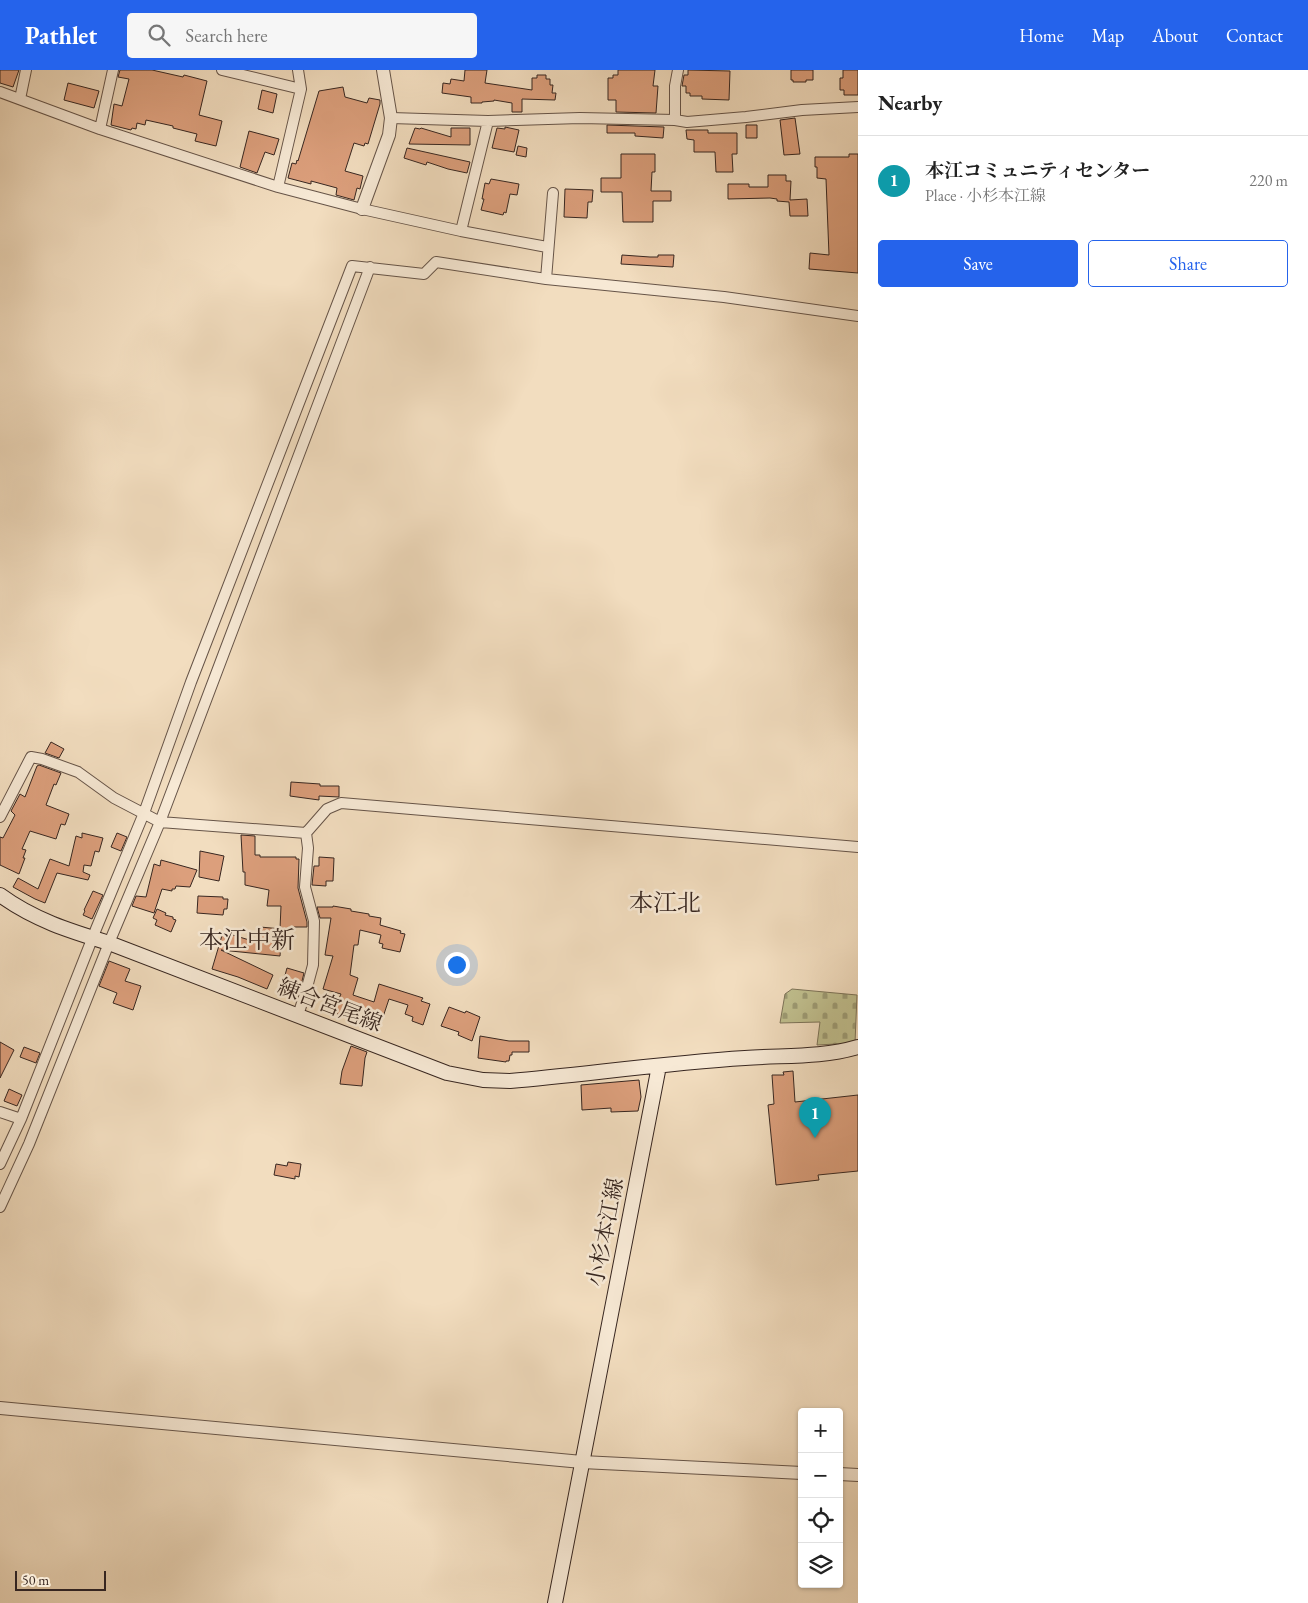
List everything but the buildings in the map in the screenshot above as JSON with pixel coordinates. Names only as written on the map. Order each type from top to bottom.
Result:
[{"type":"main road","name":"練合宮尾線","points":[[0,895],[28,914],[109,943],[447,1073],[483,1080],[510,1082],[659,1066]]},
{"type":"main road","points":[[659,1066],[745,1058],[810,1055],[858,1047]]},
{"type":"main road","name":"小杉本江線","points":[[555,1603],[659,1066]]},
{"type":"street","points":[[20,99],[26,70]]},
{"type":"street","points":[[100,129],[114,70]]},
{"type":"street","points":[[222,70],[301,89]]},
{"type":"street","points":[[278,186],[301,89],[298,70]]},
{"type":"street","points":[[362,209],[389,135],[391,118],[384,70]]},
{"type":"street","points":[[675,120],[675,86],[678,70]]},
{"type":"street","points":[[0,92],[100,129],[278,186],[362,209],[461,231],[547,247]]},
{"type":"street","points":[[391,118],[488,120],[580,118],[675,120],[687,122],[802,110],[858,107]]},
{"type":"street","points":[[461,231],[488,120]]},
{"type":"street","points":[[546,278],[547,247],[553,193]]},
{"type":"street","points":[[0,1164],[21,1119],[92,938],[144,813],[195,673],[352,266],[424,274],[436,262],[546,278],[724,297],[858,316]]},
{"type":"street","points":[[0,1207],[29,1144],[109,943],[160,822],[370,267]]},
{"type":"street","points":[[0,817],[31,757],[78,772],[114,798],[160,822],[306,833]]},
{"type":"street","points":[[298,1015],[313,965],[314,921],[305,887],[308,848],[306,833],[327,809],[341,804],[858,847]]},
{"type":"street","points":[[0,1112],[21,1119]]},
{"type":"street","points":[[0,1408],[582,1462],[798,1473]]},
{"type":"street","points":[[843,1474],[858,1475]]},
{"type":"green space","points":[[792,989],[857,995],[855,1043],[817,1045],[820,1022],[780,1023],[785,994]]},
{"type":"place","name":"本江コミュニティセンター","points":[[815,1138]]},
{"type":"district","name":"本江北","points":[[665,902]]},
{"type":"district","name":"本江中新","points":[[247,939]]}]
